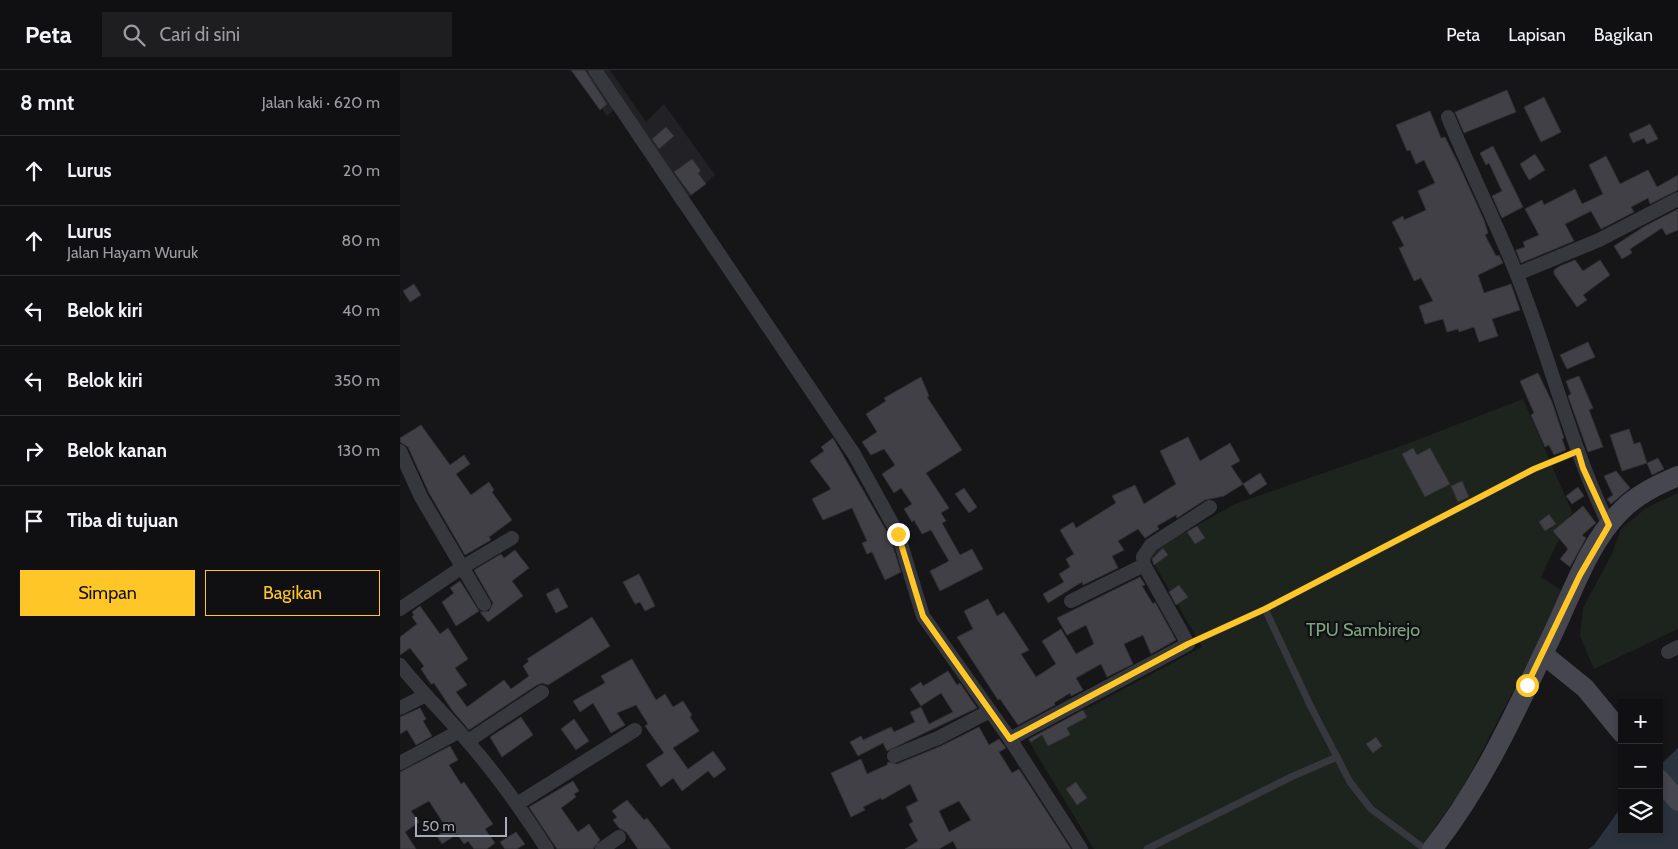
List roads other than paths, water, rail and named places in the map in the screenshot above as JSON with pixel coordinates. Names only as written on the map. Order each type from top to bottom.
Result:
[{"type":"main road","points":[[1432,849],[1455,820],[1485,770],[1580,575],[1609,525],[1621,510],[1647,490],[1678,476]]},
{"type":"main road","points":[[1543,654],[1585,688],[1618,728]]},
{"type":"main road","points":[[1663,784],[1678,801]]},
{"type":"street","points":[[595,70],[854,454],[898,534],[923,616],[1010,739],[1081,849]]},
{"type":"street","points":[[1448,118],[1517,274],[1565,406],[1583,468],[1609,525]]},
{"type":"street","points":[[1517,274],[1599,240],[1678,199]]},
{"type":"street","points":[[400,451],[421,497],[461,568],[484,604]]},
{"type":"street","points":[[1010,739],[1188,644],[1144,565],[1143,556],[1151,545],[1210,508]]},
{"type":"street","points":[[400,610],[461,568],[512,538]]},
{"type":"street","points":[[1071,601],[1144,565]]},
{"type":"street","points":[[400,665],[424,696],[468,741],[517,804],[547,849]]},
{"type":"street","points":[[468,741],[542,692]]},
{"type":"street","points":[[400,708],[424,696]]},
{"type":"street","points":[[894,756],[938,738],[990,711]]},
{"type":"street","points":[[517,804],[636,730]]},
{"type":"street","points":[[400,763],[458,732]]},
{"type":"street","points":[[602,849],[619,837]]},
{"type":"lane","points":[[1188,644],[1265,609],[1534,469],[1578,451]]},
{"type":"lane","points":[[1265,609],[1350,782],[1371,809],[1425,849]]},
{"type":"lane","points":[[1147,849],[1291,777],[1337,757]]},
{"type":"park label","name":"TPU Sambirejo","points":[[1363,630]]}]
